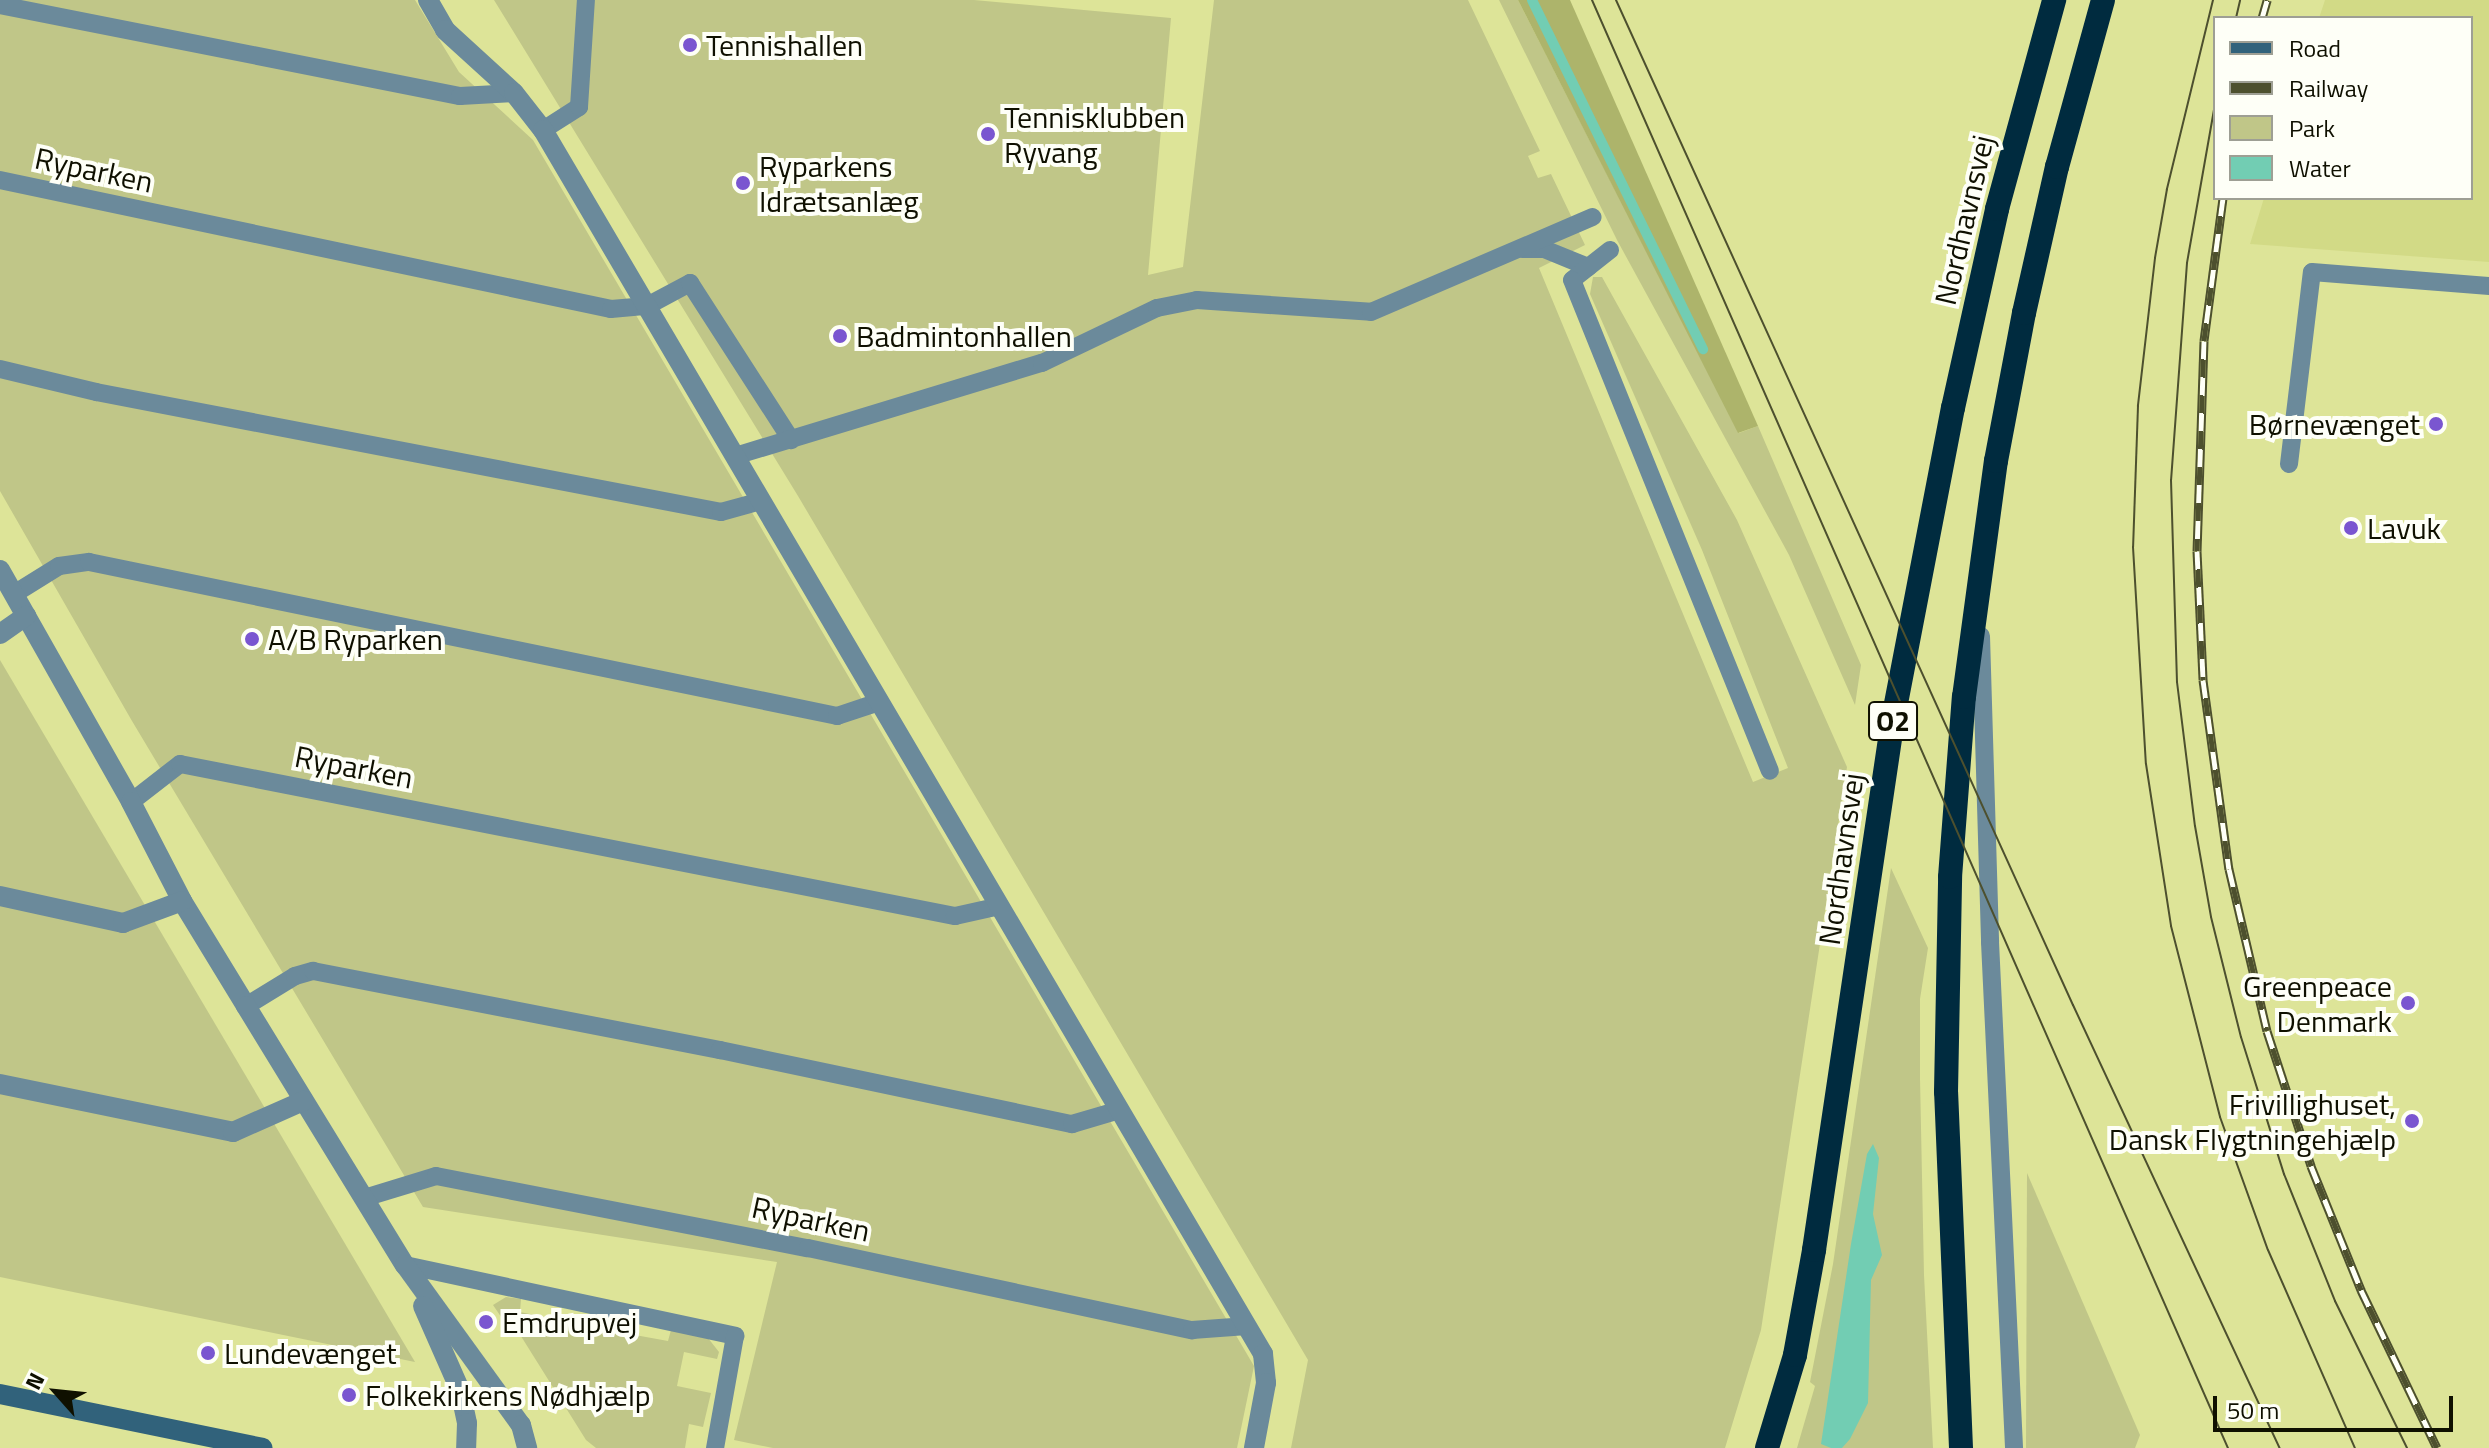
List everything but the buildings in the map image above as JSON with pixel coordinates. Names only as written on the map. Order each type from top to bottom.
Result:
[{"type":"highway","name":"Nordhavnsvej","points":[[1767,1448],[1795,1355],[1814,1250],[1893,719],[1953,408],[1997,209],[2054,0]]},
{"type":"highway","name":"O2","points":[[1961,1448],[1949,1206],[1946,992],[1957,787],[1979,579],[2024,313],[2057,167],[2103,0]]},
{"type":"street","points":[[428,0],[445,30],[514,93],[543,130],[1263,1354],[1266,1383],[1254,1448]]},
{"type":"street","points":[[0,570],[131,802],[182,901],[405,1265],[521,1425],[527,1448]]},
{"type":"street","points":[[0,634],[26,616]]},
{"type":"street","points":[[0,896],[123,923],[182,901]]},
{"type":"street","points":[[0,1084],[233,1132],[303,1101]]},
{"type":"street","points":[[405,1265],[460,1390],[467,1423],[466,1448]]},
{"type":"street","points":[[0,1394],[262,1448]]},
{"type":"lane","points":[[543,130],[579,107],[586,0]]},
{"type":"lane","points":[[0,5],[460,96],[514,93]]},
{"type":"lane","name":"Ryparken","points":[[0,180],[611,309],[647,306]]},
{"type":"lane","points":[[735,456],[1042,363],[1157,308],[1197,300],[1371,312],[1593,217]]},
{"type":"lane","points":[[1517,249],[1544,249],[1588,267]]},
{"type":"lane","points":[[1610,250],[1572,280],[1770,771]]},
{"type":"lane","points":[[2289,464],[2312,272],[2489,286]]},
{"type":"lane","points":[[647,306],[690,283],[791,440]]},
{"type":"lane","points":[[0,369],[96,392],[721,512],[761,501]]},
{"type":"lane","points":[[14,594],[59,566],[89,562],[837,716],[879,702]]},
{"type":"lane","points":[[1979,579],[1990,942],[2014,1448]]},
{"type":"lane","name":"Ryparken","points":[[131,802],[180,764],[955,916],[1000,906]]},
{"type":"lane","points":[[246,1006],[295,976],[313,971],[720,1050],[1072,1124],[1120,1110]]},
{"type":"lane","name":"Ryparken","points":[[364,1198],[436,1176],[808,1248],[1192,1330],[1247,1326]]},
{"type":"lane","points":[[405,1265],[735,1336],[715,1448]]},
{"type":"shaded area","points":[[1518,0],[1570,0],[1758,426],[1738,433]]},
{"type":"shaded area","points":[[2325,0],[2489,0],[2489,262],[2250,244],[2263,200],[2473,200],[2473,16],[2320,16]]},
{"type":"green space","points":[[0,0],[415,0],[459,72],[533,140],[1254,1366],[1237,1448],[773,1448],[734,1440],[777,1262],[423,1207],[132,721],[0,491]]},
{"type":"green space","points":[[494,0],[974,0],[1171,18],[1148,275],[1183,267],[1214,0],[1468,0],[1540,151],[1528,156],[1538,178],[1551,174],[1585,245],[1539,268],[1753,782],[1788,768],[1702,550],[1590,294],[1593,277],[1602,277],[1737,520],[1847,767],[1761,1330],[1725,1448],[1291,1448],[1308,1360],[798,496]]},
{"type":"green space","points":[[1499,0],[1518,0],[1739,433],[1758,426],[1861,665],[1855,705],[1789,555],[1617,240]]},
{"type":"green space","points":[[0,660],[415,1362],[0,1277]]},
{"type":"green space","points":[[1891,868],[1928,948],[1920,999],[1920,1078],[1924,1275],[1933,1448],[1797,1448],[1815,1386],[1810,1382],[1833,1264]]},
{"type":"green space","points":[[2027,1173],[2140,1435],[2135,1448],[2026,1448]]},
{"type":"green space","points":[[506,1297],[521,1299],[520,1312],[591,1327],[668,1341],[671,1330],[708,1338],[719,1352],[717,1359],[684,1352],[677,1386],[711,1393],[703,1427],[689,1424],[685,1448],[596,1448],[586,1440],[519,1333],[514,1336],[493,1305]]},
{"type":"water","points":[[1873,1144],[1879,1158],[1873,1214],[1882,1255],[1871,1280],[1868,1403],[1850,1439],[1842,1448],[1831,1448],[1821,1444],[1851,1244],[1867,1154]]},
{"type":"waterway","points":[[1532,0],[1703,349]]},
{"type":"tram line","points":[[1592,0],[2228,1448]]},
{"type":"tram line","points":[[1616,0],[2073,1005],[2280,1448]]},
{"type":"tram line","points":[[2213,0],[2167,189],[2155,258],[2138,406],[2133,547],[2146,764],[2171,926],[2220,1117],[2268,1250],[2355,1448]]},
{"type":"tram line","points":[[2236,16],[2240,0]]},
{"type":"tram line","points":[[2213,115],[2187,263],[2171,480],[2177,682],[2195,826],[2211,917],[2241,1037],[2284,1174],[2335,1301],[2407,1448]]},
{"type":"railway","points":[[2263,16],[2267,0]]},
{"type":"railway","points":[[2223,200],[2204,341],[2197,551],[2203,680],[2229,869],[2267,1031],[2311,1166],[2361,1290],[2437,1448]]},
{"type":"place","name":"Tennishallen","points":[[690,45]]},
{"type":"place","name":"Tennisklubben Ryvang","points":[[988,134]]},
{"type":"place","name":"Ryparkens Idrætsanlæg","points":[[743,183]]},
{"type":"place","name":"Badmintonhallen","points":[[840,336]]},
{"type":"place","name":"Børnevænget","points":[[2436,424]]},
{"type":"place","name":"Lavuk","points":[[2351,528]]},
{"type":"place","name":"A/B Ryparken","points":[[252,639]]},
{"type":"place","name":"Greenpeace Denmark","points":[[2408,1003]]},
{"type":"place","name":"Frivillighuset, Dansk Flygtningehjælp","points":[[2412,1121]]},
{"type":"place","name":"Emdrupvej","points":[[486,1322]]},
{"type":"place","name":"Lundevænget","points":[[208,1353]]},
{"type":"place","name":"Folkekirkens Nødhjælp","points":[[349,1395]]}]
